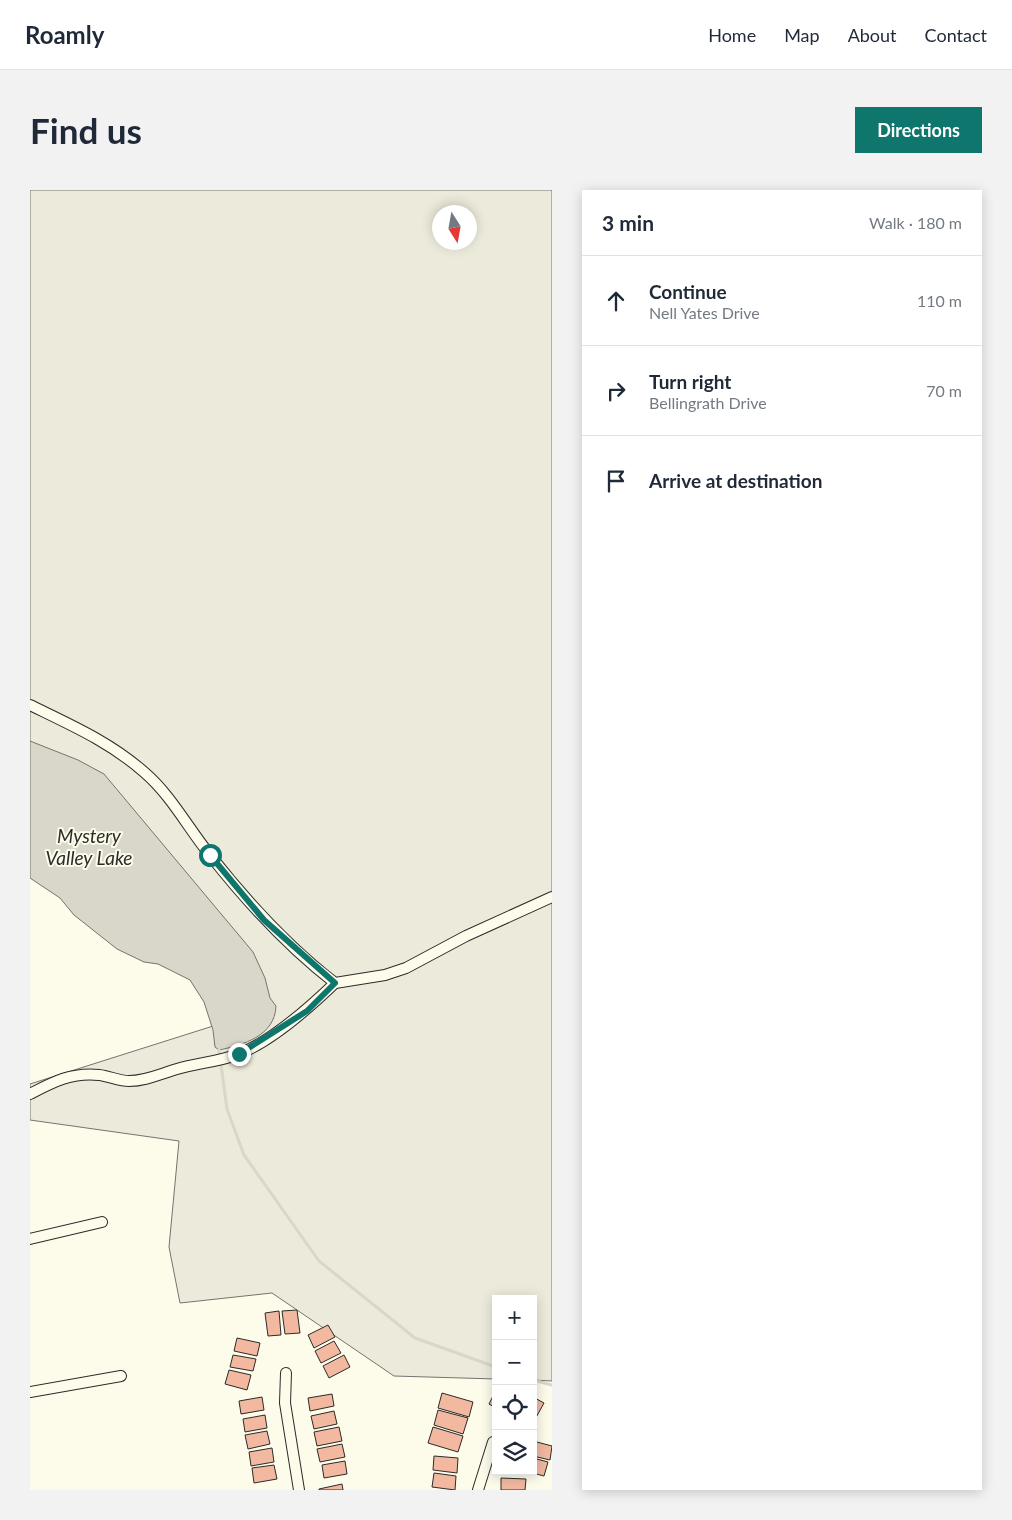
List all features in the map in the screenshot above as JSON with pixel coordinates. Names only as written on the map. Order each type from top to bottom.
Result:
[{"type":"street","points":[[30,705],[106,742],[146,773],[264,920],[335,983]]},
{"type":"street","points":[[30,1094],[56,1080],[72,1075],[98,1075],[127,1081],[150,1079],[177,1069],[210,1063],[239,1054],[307,1011],[335,983],[385,975],[406,968],[466,936],[552,897]]},
{"type":"street","points":[[30,1239],[102,1222]]},
{"type":"street","points":[[286,1373],[285,1403],[299,1490]]},
{"type":"street","points":[[30,1392],[121,1376]]},
{"type":"street","points":[[478,1490],[492,1445]]},
{"type":"shaded area","points":[[30,190],[552,190],[552,1381],[537,1380],[537,1295],[492,1295],[492,1379],[394,1376],[272,1293],[180,1303],[169,1247],[179,1141],[30,1120],[30,1084],[251,1014],[30,778]]},
{"type":"water","name":"Mystery Valley Lake","points":[[30,741],[78,760],[104,774],[253,952],[265,978],[270,998],[276,1006],[270,1025],[264,1032],[247,1042],[219,1050],[215,1047],[213,1030],[204,1002],[190,980],[158,964],[144,962],[117,949],[74,915],[60,898],[30,878]]},
{"type":"building","points":[[297,1310],[300,1333],[285,1334],[282,1311]]},
{"type":"building","points":[[279,1311],[281,1335],[268,1336],[265,1313]]},
{"type":"building","points":[[328,1325],[335,1337],[314,1348],[308,1335]]},
{"type":"building","points":[[237,1338],[260,1343],[257,1356],[234,1351]]},
{"type":"building","points":[[334,1341],[341,1353],[321,1363],[315,1351]]},
{"type":"building","points":[[233,1355],[256,1359],[253,1371],[230,1367]]},
{"type":"building","points":[[344,1355],[350,1367],[329,1378],[323,1366]]},
{"type":"building","points":[[229,1370],[251,1375],[247,1390],[225,1384]]},
{"type":"building","points":[[442,1393],[473,1402],[469,1417],[438,1408]]},
{"type":"building","points":[[332,1394],[334,1406],[310,1411],[308,1398]]},
{"type":"building","points":[[262,1397],[264,1410],[241,1414],[239,1401]]},
{"type":"building","points":[[537,1399],[544,1403],[537,1416]]},
{"type":"building","points":[[438,1410],[468,1418],[463,1434],[434,1425]]},
{"type":"building","points":[[334,1411],[337,1424],[314,1429],[311,1416]]},
{"type":"building","points":[[265,1415],[267,1428],[245,1432],[243,1419]]},
{"type":"building","points":[[339,1427],[342,1441],[317,1446],[314,1432]]},
{"type":"building","points":[[433,1427],[463,1436],[458,1452],[428,1443]]},
{"type":"building","points":[[267,1431],[270,1444],[248,1449],[245,1435]]},
{"type":"building","points":[[537,1442],[552,1446],[550,1460],[537,1457]]},
{"type":"building","points":[[342,1444],[345,1457],[320,1462],[317,1449]]},
{"type":"building","points":[[272,1448],[274,1462],[251,1466],[249,1452]]},
{"type":"building","points":[[434,1456],[458,1458],[457,1473],[433,1470]]},
{"type":"building","points":[[537,1459],[548,1462],[544,1476],[537,1474]]},
{"type":"building","points":[[345,1461],[347,1474],[324,1478],[322,1465]]},
{"type":"building","points":[[274,1465],[277,1479],[254,1483],[252,1468]]},
{"type":"building","points":[[434,1473],[456,1476],[455,1490],[432,1487]]},
{"type":"building","points":[[501,1478],[526,1479],[525,1490],[501,1490]]},
{"type":"building","points":[[342,1484],[343,1490],[319,1490],[319,1489]]},
{"type":"waterway","points":[[219,1050],[227,1109],[244,1155],[319,1261],[415,1338],[492,1366]]},
{"type":"waterway","points":[[537,1381],[552,1385]]},
{"type":"route","points":[[210,855],[264,920],[335,983],[307,1011],[239,1054]]}]
